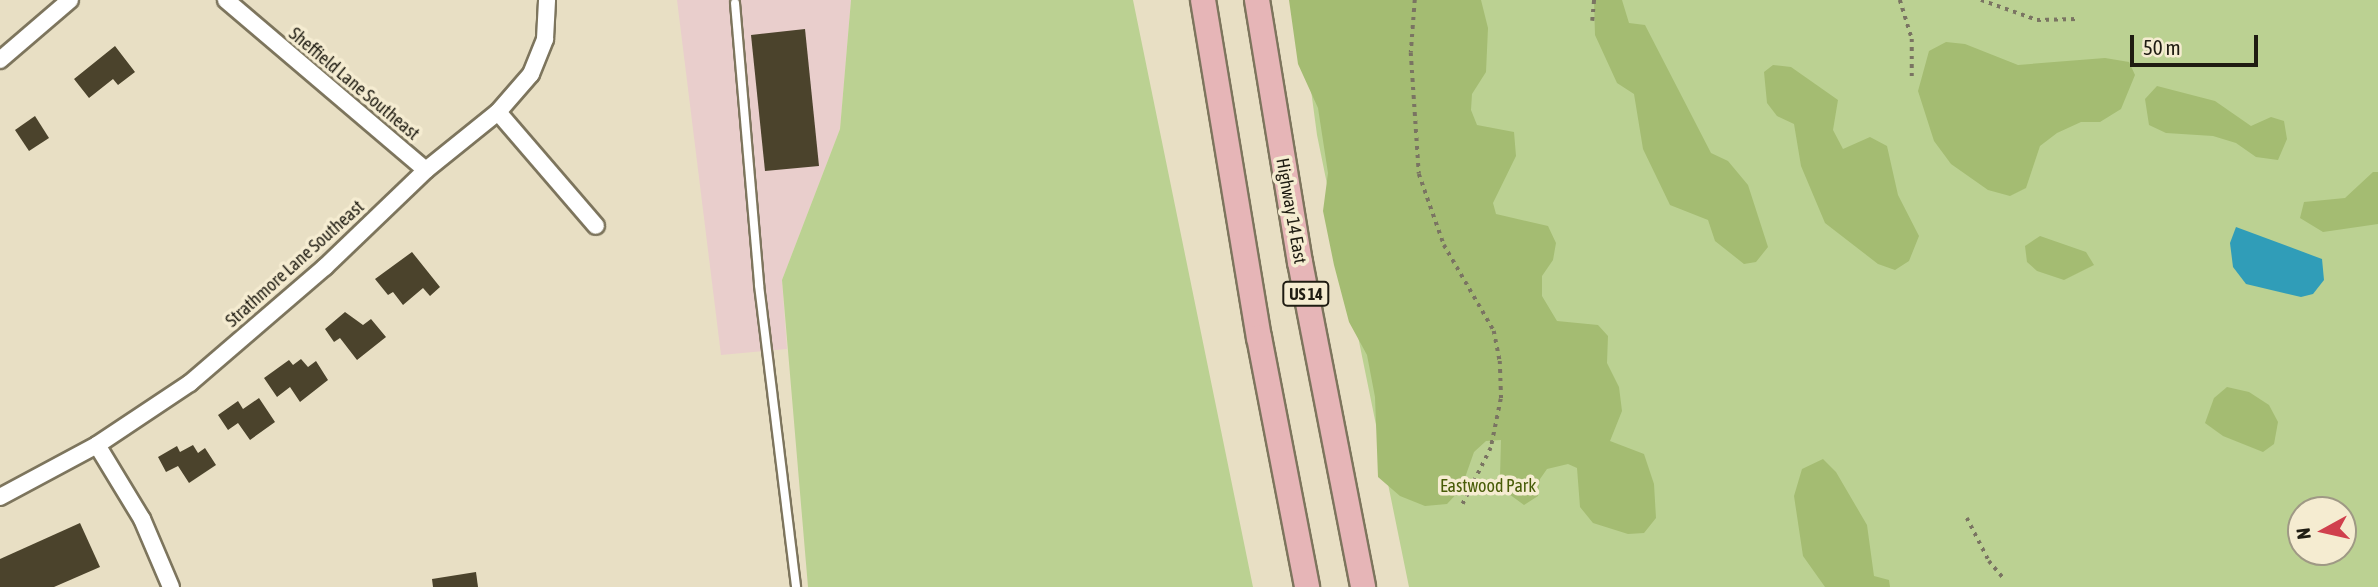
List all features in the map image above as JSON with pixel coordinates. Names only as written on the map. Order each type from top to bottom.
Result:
[{"type":"main road","points":[[1203,0],[1259,337],[1307,587]]},
{"type":"main road","name":"Highway 14 East","points":[[1256,0],[1305,286],[1363,587]]},
{"type":"street","points":[[0,60],[70,0]]},
{"type":"street","name":"Sheffield Lane Southeast","points":[[226,0],[426,170]]},
{"type":"street","name":"Strathmore Lane Southeast","points":[[0,497],[97,445],[190,383],[325,267],[426,170],[498,113],[531,74],[545,38],[547,0]]},
{"type":"street","points":[[498,113],[596,226]]},
{"type":"street","points":[[97,445],[142,519],[171,587]]},
{"type":"lane","points":[[735,3],[759,285],[796,587]]},
{"type":"path","points":[[1415,0],[1411,53],[1419,174],[1444,245],[1493,331],[1500,360],[1501,399],[1492,448],[1463,504]]},
{"type":"path","points":[[1592,21],[1594,0]]},
{"type":"path","points":[[1900,0],[1912,39],[1912,82]]},
{"type":"path","points":[[1982,0],[2037,20],[2077,19]]},
{"type":"path","points":[[1967,518],[1989,561],[2004,579]]},
{"type":"shaded area","points":[[677,0],[851,0],[840,129],[782,280],[787,349],[721,355]]},
{"type":"green space","points":[[851,0],[1133,0],[1253,587],[808,587],[782,280],[840,129]]},
{"type":"green space","name":"Eastwood Park","points":[[1289,0],[1481,0],[1488,28],[1486,72],[1472,94],[1471,110],[1477,125],[1514,132],[1516,156],[1493,203],[1496,214],[1548,226],[1556,243],[1553,260],[1542,276],[1542,296],[1557,321],[1598,325],[1608,336],[1607,363],[1619,387],[1622,411],[1610,441],[1644,454],[1654,484],[1656,518],[1644,533],[1628,534],[1593,523],[1580,507],[1577,468],[1568,464],[1547,469],[1540,479],[1538,496],[1524,505],[1509,494],[1500,477],[1501,440],[1486,441],[1474,452],[1461,489],[1447,504],[1425,506],[1400,496],[1378,477],[1375,397],[1367,355],[1349,322],[1334,265],[1323,211],[1328,173],[1318,108],[1298,64]]},
{"type":"green space","points":[[1299,0],[2378,0],[2378,587],[1409,587],[1317,135]]},
{"type":"green space","points":[[1594,0],[1622,0],[1629,23],[1645,25],[1711,153],[1728,161],[1748,185],[1768,247],[1756,262],[1744,264],[1715,241],[1708,220],[1670,205],[1643,149],[1634,94],[1617,83],[1595,35]]},
{"type":"green space","points":[[1946,42],[1965,44],[2018,65],[2105,58],[2129,62],[2135,75],[2121,109],[2100,122],[2081,122],[2057,133],[2040,146],[2026,188],[2010,196],[1988,190],[1951,164],[1934,141],[1918,91],[1929,51]]},
{"type":"green space","points":[[1773,65],[1791,67],[1838,100],[1833,130],[1843,149],[1870,137],[1887,146],[1898,195],[1919,236],[1909,261],[1895,270],[1878,264],[1825,223],[1801,166],[1794,124],[1777,116],[1767,103],[1764,72]]},
{"type":"green space","points":[[2157,86],[2215,101],[2251,126],[2271,117],[2284,121],[2287,139],[2278,160],[2256,157],[2236,143],[2213,136],[2166,133],[2149,125],[2145,99]]},
{"type":"green space","points":[[2373,172],[2378,172],[2378,224],[2323,232],[2300,218],[2304,202],[2345,198]]},
{"type":"green space","points":[[2040,236],[2086,252],[2094,265],[2064,280],[2037,271],[2027,262],[2025,246]]},
{"type":"green space","points":[[2227,387],[2249,392],[2269,405],[2278,422],[2274,444],[2263,452],[2223,436],[2205,423],[2214,398]]},
{"type":"green space","points":[[1823,459],[1836,472],[1867,525],[1874,576],[1889,580],[1890,587],[1825,587],[1803,556],[1794,496],[1802,469]]},
{"type":"water","points":[[2236,227],[2322,259],[2324,280],[2313,294],[2301,297],[2246,284],[2233,267],[2230,243]]},
{"type":"building","points":[[805,29],[819,166],[765,171],[751,35]]},
{"type":"building","points":[[115,46],[135,72],[118,85],[113,79],[89,98],[74,79]]},
{"type":"building","points":[[35,116],[49,138],[29,151],[15,130]]},
{"type":"building","points":[[412,252],[440,287],[430,296],[423,288],[403,305],[393,292],[388,295],[375,279]]},
{"type":"building","points":[[345,312],[363,325],[371,319],[386,337],[357,360],[340,338],[334,342],[325,329]]},
{"type":"building","points":[[301,359],[308,367],[316,361],[328,380],[300,402],[290,387],[277,397],[264,378],[289,360],[293,365]]},
{"type":"building","points":[[259,398],[275,422],[250,440],[238,423],[228,430],[218,415],[238,401],[243,409]]},
{"type":"building","points":[[193,445],[198,453],[205,448],[216,465],[189,483],[178,466],[166,472],[158,457],[177,446],[180,452]]},
{"type":"building","points":[[80,523],[100,567],[54,587],[0,587],[0,559]]},
{"type":"building","points":[[476,572],[478,587],[433,587],[432,579]]}]
